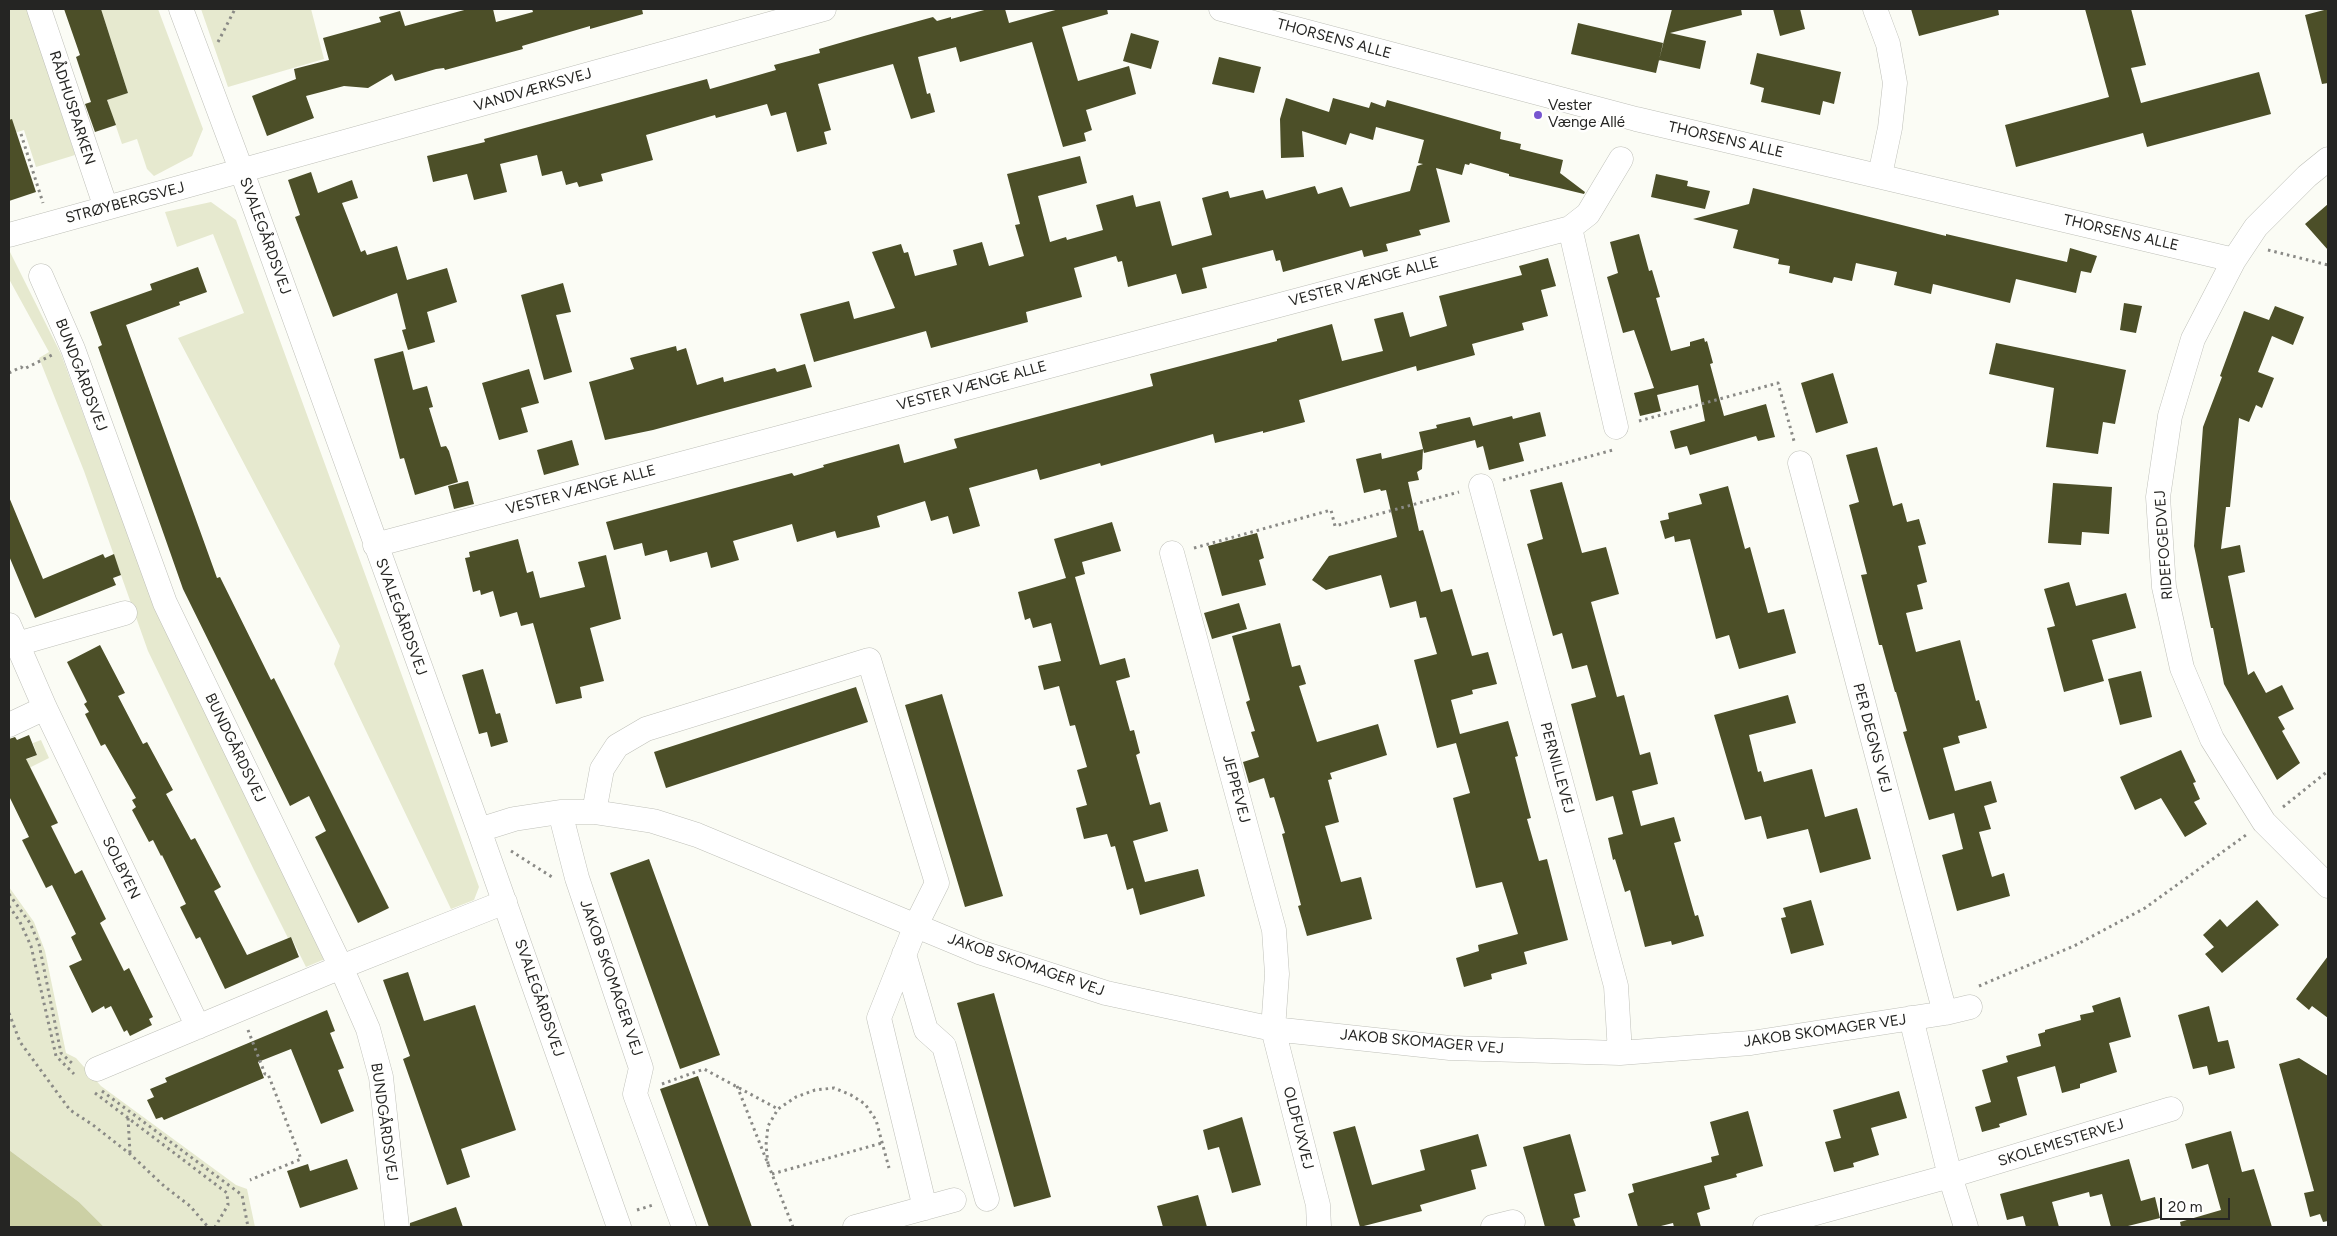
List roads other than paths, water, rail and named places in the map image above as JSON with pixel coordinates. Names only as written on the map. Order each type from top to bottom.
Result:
[{"type":"street","name":"RÅDHUSPARKEN","points":[[39,9],[106,208]]},
{"type":"street","name":"SVALEGÅRDSVEJ","points":[[181,9],[242,172],[505,902],[626,1220]]},
{"type":"street","name":"VANDVÆRKSVEJ","points":[[242,172],[824,9]]},
{"type":"street","name":"THORSENS ALLE","points":[[1221,9],[1636,119],[2234,260]]},
{"type":"street","points":[[1875,9],[1888,44],[1895,83],[1890,128],[1880,176]]},
{"type":"street","name":"VESTER VÆNGE ALLE","points":[[375,545],[1570,228],[1588,214],[1621,159]]},
{"type":"street","name":"RIDEFOGEDVEJ","points":[[2328,159],[2307,176],[2256,228],[2234,260],[2193,339],[2170,416],[2158,497],[2164,587],[2182,668],[2212,739],[2264,822],[2328,886]]},
{"type":"street","name":"STRØYBERGSVEJ","points":[[9,235],[242,172]]},
{"type":"street","points":[[1570,228],[1616,427]]},
{"type":"street","name":"BUNDGÅRDSVEJ","points":[[40,276],[71,345],[165,603],[341,967],[368,1029],[382,1077],[397,1227]]},
{"type":"street","name":"PER DEGNS VEJ","points":[[1800,463],[1945,1013]]},
{"type":"street","name":"PERNILLEVEJ","points":[[1480,486],[1616,986],[1620,1053]]},
{"type":"street","name":"JEPPEVEJ","points":[[1172,553],[1274,930],[1277,974],[1273,1028]]},
{"type":"street","name":"SOLBYEN","points":[[125,614],[13,634],[45,708],[198,1027]]},
{"type":"street","points":[[594,812],[602,768],[617,746],[646,729],[869,660],[937,883],[916,925],[879,1018],[926,1208]]},
{"type":"street","points":[[9,725],[45,708]]},
{"type":"street","name":"JAKOB SKOMAGER VEJ","points":[[479,830],[514,819],[560,812],[594,812],[653,821],[697,835],[979,952],[1106,993],[1273,1028],[1450,1048],[1620,1053],[1751,1043],[1945,1013],[1970,1007]]},
{"type":"street","name":"JAKOB SKOMAGER VEJ","points":[[560,812],[577,878],[641,1068],[635,1094],[684,1227]]},
{"type":"street","points":[[90,1075],[341,967],[505,902]]},
{"type":"street","points":[[904,954],[926,1030],[944,1046],[987,1199]]},
{"type":"street","points":[[1911,1018],[1950,1176],[1966,1227]]},
{"type":"street","name":"OLDFUXVEJ","points":[[1273,1028],[1318,1206],[1319,1227]]},
{"type":"street","name":"SKOLEMESTERVEJ","points":[[1765,1227],[1950,1176],[2171,1109]]},
{"type":"street","points":[[855,1227],[954,1200]]},
{"type":"place","name":"Vester Vænge Allé","points":[[1538,115]]}]
